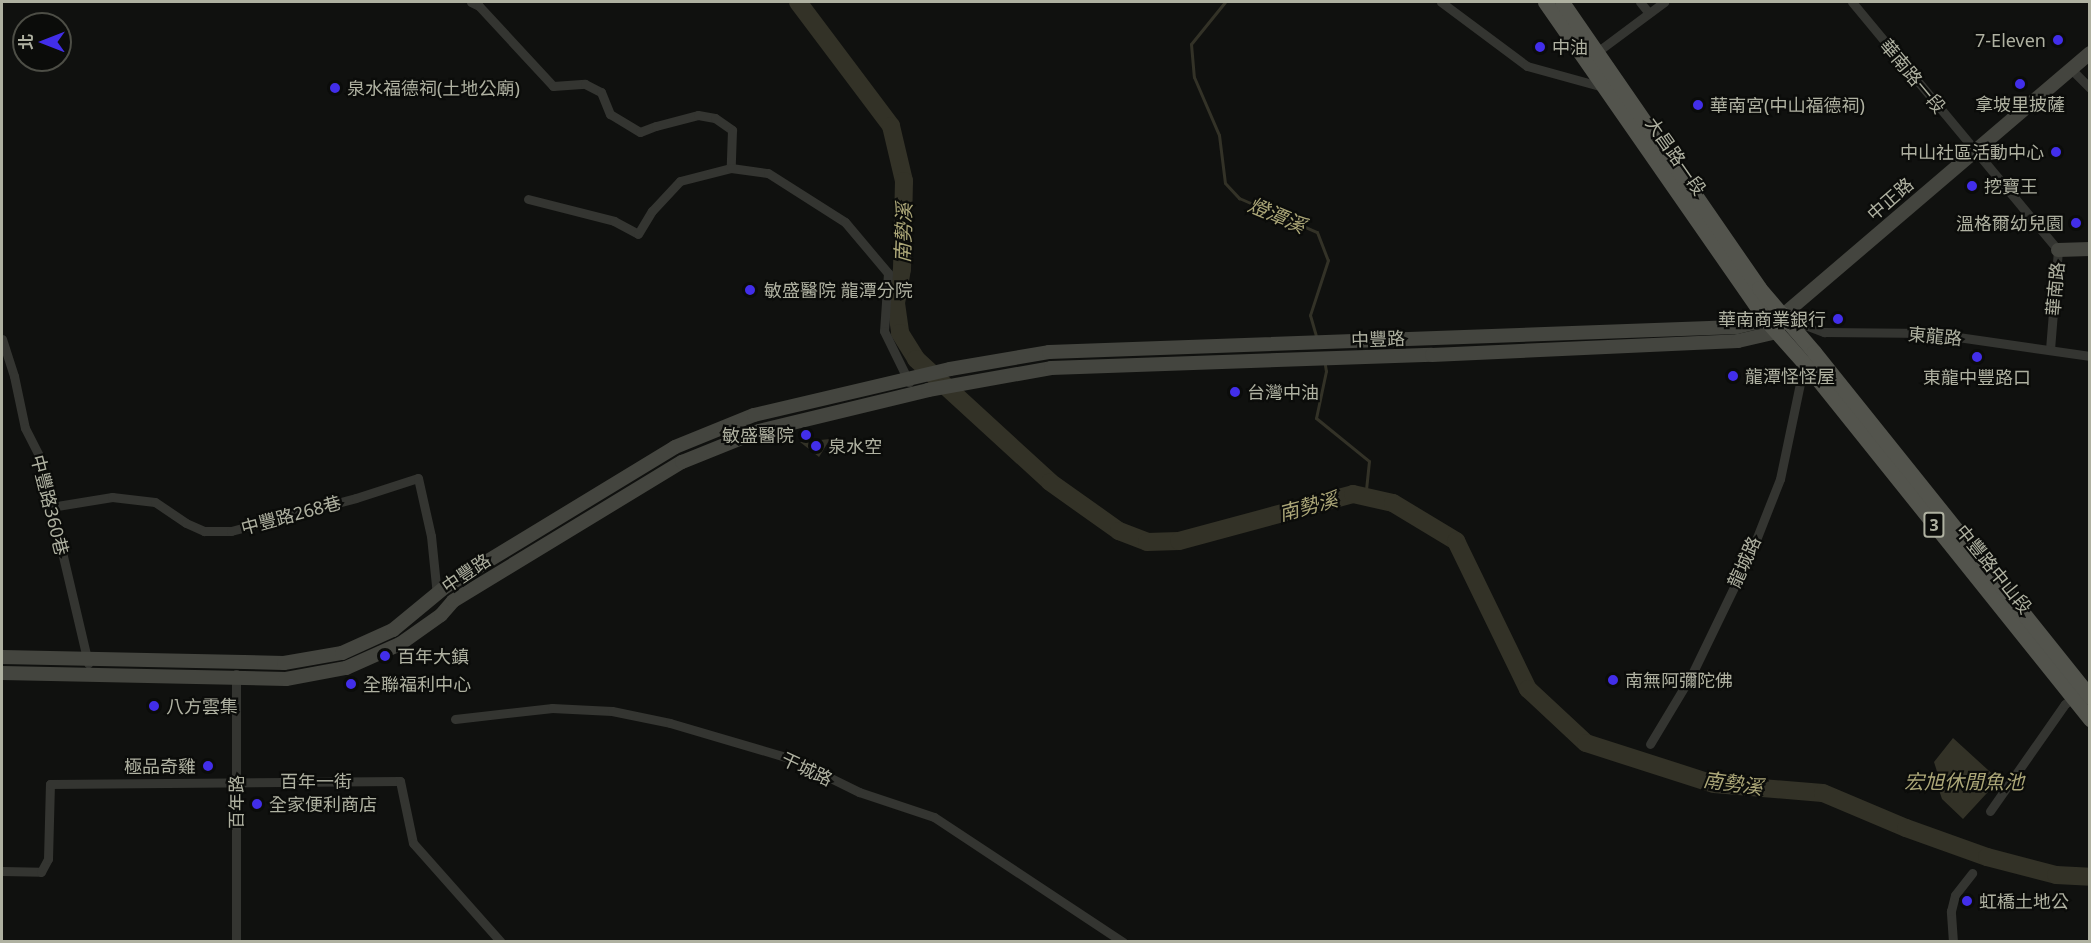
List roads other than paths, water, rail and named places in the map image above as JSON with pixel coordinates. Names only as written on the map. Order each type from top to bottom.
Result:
[{"type":"main road","name":"大昌路一段","points":[[1545,2],[1765,319],[1778,332]]},
{"type":"main road","name":"大昌路一段","points":[[1562,2],[1758,288],[1782,316]]},
{"type":"main road","name":"中正路","points":[[1782,316],[2090,52]]},
{"type":"main road","points":[[2058,250],[2090,249]]},
{"type":"main road","points":[[1765,319],[1782,316],[1778,332]]},
{"type":"main road","name":"中豐路中山段","points":[[1782,316],[2090,697]]},
{"type":"main road","name":"中豐路","points":[[2,657],[284,663],[342,653],[393,630],[445,587],[675,447],[754,415],[950,369],[1049,352],[1737,327],[1765,319]]},
{"type":"main road","name":"中豐路中山段","points":[[1778,332],[2090,719]]},
{"type":"main road","name":"中豐路","points":[[2,673],[286,679],[346,668],[400,644],[441,615],[453,600],[682,462],[759,431],[962,383],[1051,368],[1738,341],[1778,332]]},
{"type":"main road","points":[[1235,345],[1236,362]]},
{"type":"street","points":[[471,2],[479,6],[553,87],[585,84],[601,92],[610,114],[640,132],[698,115],[715,118],[732,130],[731,168]]},
{"type":"street","points":[[1441,2],[1527,66],[1605,88]]},
{"type":"street","points":[[1640,2],[1649,13]]},
{"type":"street","points":[[1597,52],[1664,2]]},
{"type":"street","name":"華南路一段","points":[[1852,2],[1975,150]]},
{"type":"street","points":[[2071,69],[2090,88]]},
{"type":"street","name":"華南路","points":[[1975,150],[2058,250],[2050,350]]},
{"type":"street","points":[[528,199],[614,221],[638,234],[652,211],[680,181],[731,168],[768,173],[845,222],[888,273],[884,332],[913,377],[912,393]]},
{"type":"street","name":"東龍路","points":[[1782,316],[1824,332],[1930,333],[2090,356]]},
{"type":"street","name":"中豐路360巷","points":[[2,339],[14,376],[25,428],[38,453],[88,659],[89,675]]},
{"type":"street","name":"龍城路","points":[[1650,744],[1692,674],[1752,550],[1780,479],[1800,383],[1812,372]]},
{"type":"street","name":"中豐路268巷","points":[[51,507],[112,497],[155,502],[186,523],[204,531],[231,531],[356,498],[418,478],[431,536],[437,595]]},
{"type":"street","name":"百年路","points":[[236,662],[236,942]]},
{"type":"street","points":[[1990,812],[2065,704],[2073,698]]},
{"type":"street","name":"干城路","points":[[455,719],[552,708],[612,711],[670,723],[792,759],[859,792],[934,817],[1123,942]]},
{"type":"street","name":"百年一街","points":[[2,871],[41,872],[48,859],[50,784],[400,781],[413,843],[501,942]]},
{"type":"street","points":[[1953,942],[1951,911],[1953,903],[1972,873]]},
{"type":"water","name":"泉水空","points":[[830,439],[819,457],[800,442]]},
{"type":"water","name":"宏旭休閒魚池","points":[[1953,738],[1999,780],[1963,819],[1942,799],[1937,784],[1940,781],[1934,762]]},
{"type":"waterway","name":"南勢溪","points":[[798,2],[891,126],[904,181],[902,269],[896,303],[900,333],[916,359],[1050,482],[1119,531],[1147,542],[1179,541],[1353,494],[1393,503],[1456,541],[1528,689],[1586,743],[1714,784],[1823,793],[1906,828],[1987,857],[2056,875],[2090,877]]},
{"type":"waterway","name":"燈潭溪","points":[[1225,2],[1191,44],[1194,77],[1219,135],[1225,183],[1239,198],[1317,232],[1328,260],[1310,315],[1316,336]]},
{"type":"waterway","name":"燈潭溪","points":[[1325,365],[1326,371],[1316,418],[1369,461],[1365,497]]},
{"type":"place","name":"7-Eleven","points":[[2058,40]]},
{"type":"place","name":"中油","points":[[1540,47]]},
{"type":"place","name":"拿坡里披薩","points":[[2020,84]]},
{"type":"place","name":"泉水福德祠(土地公廟)","points":[[335,88]]},
{"type":"place","name":"華南宮(中山福德祠)","points":[[1698,105]]},
{"type":"place","name":"中山社區活動中心","points":[[2056,152]]},
{"type":"place","name":"挖寶王","points":[[1972,186]]},
{"type":"place","name":"溫格爾幼兒園","points":[[2076,223]]},
{"type":"place","name":"敏盛醫院 龍潭分院","points":[[750,290]]},
{"type":"place","name":"華南商業銀行","points":[[1838,319]]},
{"type":"place","name":"東龍中豐路口","points":[[1977,357]]},
{"type":"place","name":"龍潭怪怪屋","points":[[1733,376]]},
{"type":"place","name":"台灣中油","points":[[1235,392]]},
{"type":"place","name":"敏盛醫院","points":[[806,435]]},
{"type":"place","name":"泉水空","points":[[816,446]]},
{"type":"place","name":"百年大鎮","points":[[385,656]]},
{"type":"place","name":"南無阿彌陀佛","points":[[1613,680]]},
{"type":"place","name":"全聯福利中心","points":[[351,684]]},
{"type":"place","name":"八方雲集","points":[[154,706]]},
{"type":"place","name":"極品奇雞","points":[[208,766]]},
{"type":"place","name":"全家便利商店","points":[[257,804]]},
{"type":"place","name":"虹橋土地公","points":[[1967,901]]}]
